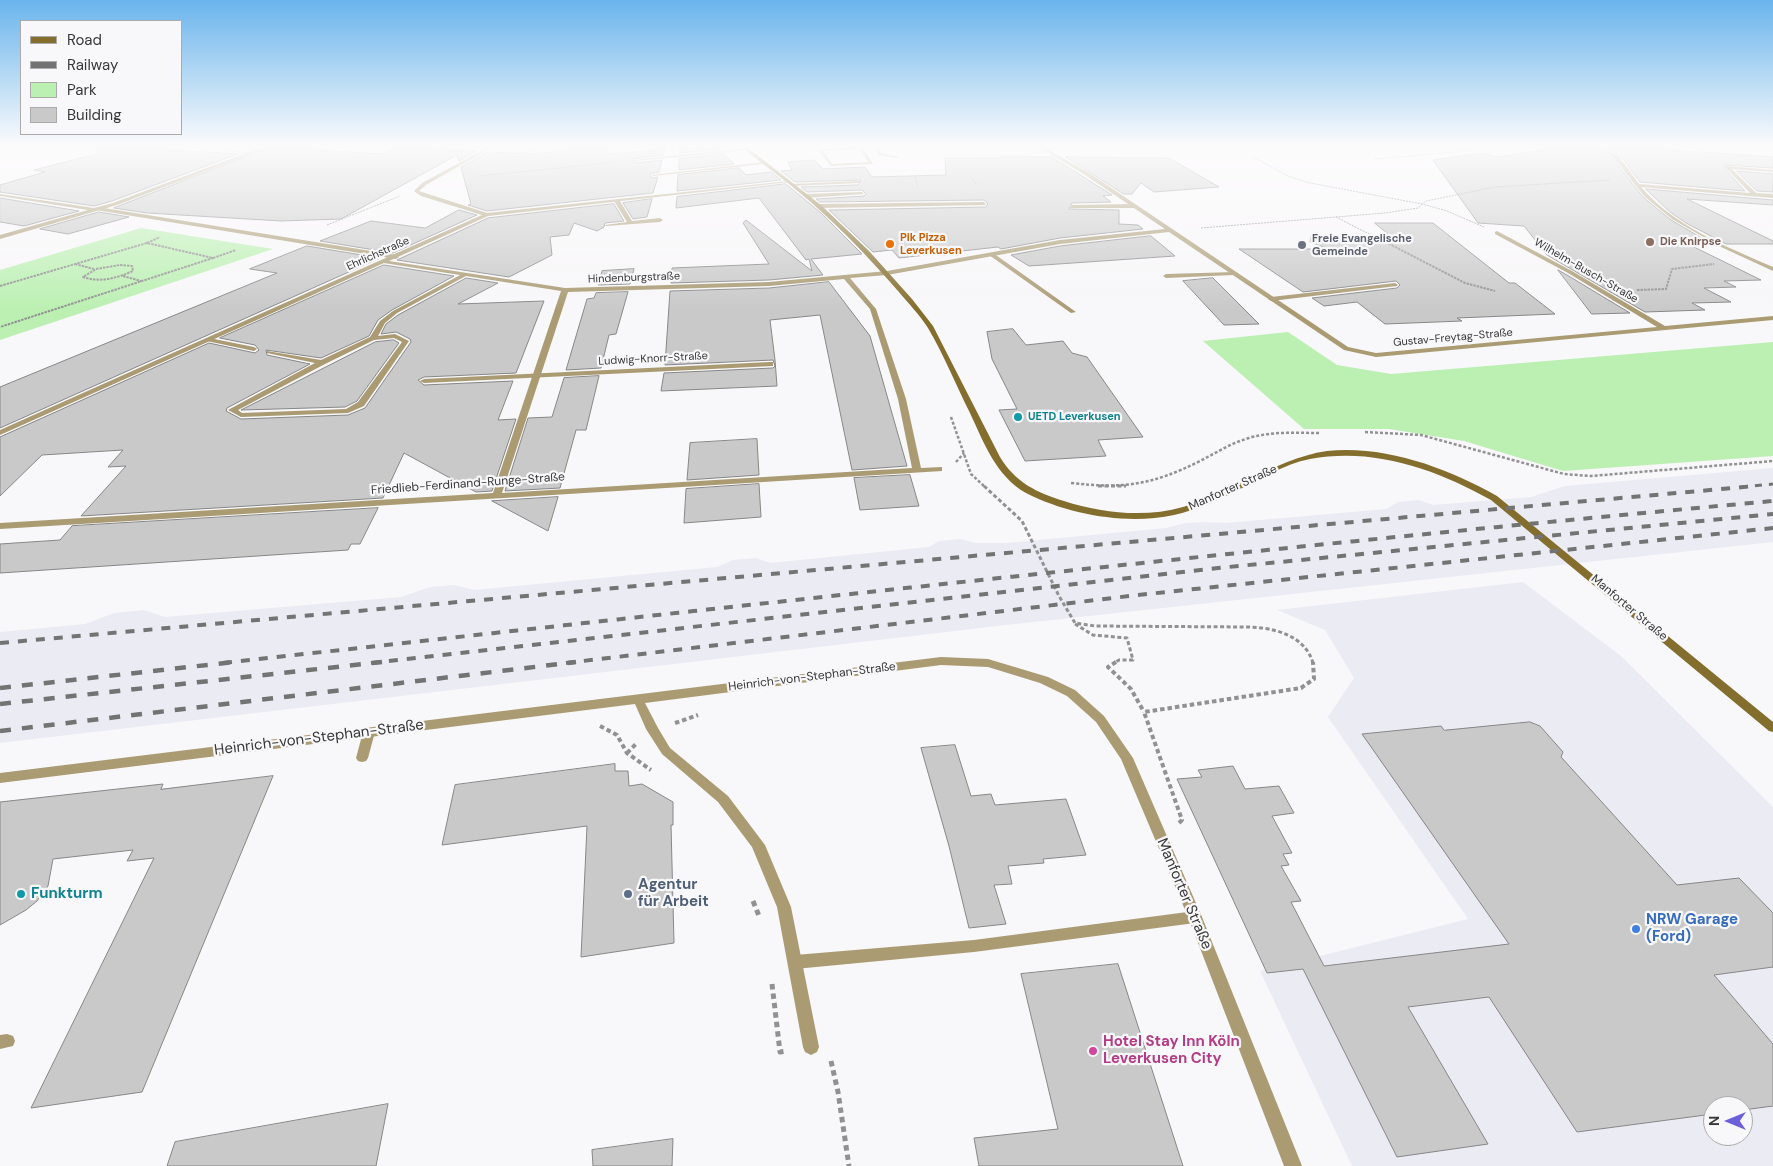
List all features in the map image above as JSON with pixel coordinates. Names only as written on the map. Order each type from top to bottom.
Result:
[{"type":"street","points":[[45,201],[396,256]]},
{"type":"street","points":[[0,237],[118,201]]},
{"type":"street","points":[[442,201],[488,215]]},
{"type":"street","name":"Ehrlichstraße","points":[[0,433],[488,215],[612,201]]},
{"type":"street","points":[[616,201],[630,223]]},
{"type":"street","name":"Manforter Straße","points":[[813,201],[886,273],[930,326],[995,456],[1009,477],[1032,492],[1061,504],[1094,512],[1126,515],[1158,514],[1184,509],[1306,457],[1333,454],[1373,456],[1406,461],[1445,473],[1468,483],[1494,498],[1773,728]]},
{"type":"street","name":"Gustav-Freytag-Straße","points":[[1127,201],[1346,349],[1376,355],[1773,318]]},
{"type":"street","points":[[1655,201],[1691,228],[1773,269]]},
{"type":"street","points":[[819,206],[984,204]]},
{"type":"street","points":[[1072,206],[1134,206]]},
{"type":"street","points":[[608,225],[660,220]]},
{"type":"street","name":"Hindenburgstraße","points":[[384,262],[565,290],[769,284],[886,273],[1060,242],[1170,230]]},
{"type":"street","name":"Wilhelm-Busch-Straße","points":[[1497,233],[1665,328]]},
{"type":"street","points":[[991,254],[1073,312]]},
{"type":"street","points":[[1166,276],[1233,273]]},
{"type":"street","points":[[373,338],[382,322],[395,312],[464,275]]},
{"type":"street","points":[[846,278],[872,309],[902,399],[918,470]]},
{"type":"street","points":[[1271,299],[1395,285]]},
{"type":"street","points":[[497,494],[538,376],[565,290]]},
{"type":"street","points":[[395,336],[406,341],[361,404],[348,411],[241,415],[232,410],[322,362],[373,338],[395,336]]},
{"type":"street","points":[[208,340],[254,349]]},
{"type":"street","points":[[270,352],[322,362]]},
{"type":"street","name":"Ludwig-Knorr-Straße","points":[[424,381],[770,364]]},
{"type":"street","name":"Friedlieb-Ferdinand-Runge-Straße","points":[[0,526],[939,468]]},
{"type":"street","name":"Heinrich-von-Stephan-Straße","points":[[0,778],[941,662],[988,663]]},
{"type":"street","name":"Manforter Straße","points":[[988,663],[1044,680],[1071,693],[1100,719],[1127,758],[1195,917],[1293,1166]]},
{"type":"street","points":[[638,699],[652,729],[666,751],[723,799],[758,845],[784,907],[811,1047]]},
{"type":"street","points":[[362,758],[369,732]]},
{"type":"street","points":[[796,962],[974,946],[1195,917]]},
{"type":"path","points":[[323,227],[389,201]]},
{"type":"path","points":[[1408,201],[1447,211],[1497,233]]},
{"type":"path","points":[[1170,230],[1385,213],[1418,208],[1425,201]]},
{"type":"path","points":[[1335,217],[1465,283],[1495,291]]},
{"type":"path","points":[[0,286],[147,243],[213,258]]},
{"type":"path","points":[[0,327],[234,251]]},
{"type":"path","points":[[1602,291],[1666,289],[1672,269],[1690,265],[1755,261]]},
{"type":"path","points":[[75,264],[95,270]]},
{"type":"path","points":[[120,265],[132,266],[133,271],[123,276],[105,280],[90,280],[83,277],[88,272],[95,270],[120,265]]},
{"type":"path","points":[[123,276],[141,282]]},
{"type":"path","points":[[964,453],[971,474],[1022,521],[1059,596],[1082,631],[1092,636],[1126,638],[1133,660],[1119,660],[1108,667],[1131,689],[1144,712],[1182,820],[1164,844]]},
{"type":"path","points":[[1075,623],[1120,626],[1274,629],[1298,641],[1313,658],[1316,667],[1314,679],[1301,688],[1144,712]]},
{"type":"path","points":[[627,753],[652,729],[668,726],[705,713]]},
{"type":"path","points":[[593,722],[616,735],[627,753],[654,771]]},
{"type":"path","points":[[750,892],[761,920]]},
{"type":"path","points":[[771,974],[780,1052],[827,1043],[838,1092],[849,1166]]},
{"type":"shaded area","points":[[1773,468],[1773,542],[1006,625],[0,743],[0,632],[85,624],[114,613],[144,610],[165,617],[401,597],[430,587],[454,585],[474,590],[717,567],[733,560],[756,558],[770,563],[929,547],[939,541],[961,539],[975,543],[1007,543],[1166,528],[1186,523],[1226,523],[1386,509],[1398,502],[1419,500],[1433,505],[1531,497],[1565,486]]},
{"type":"shaded area","points":[[1523,582],[1621,656],[1773,807],[1773,1166],[1352,1166],[1260,971],[1468,919],[1328,717],[1354,678],[1325,630],[1277,610]]},
{"type":"green space","points":[[141,228],[273,249],[0,340],[0,270]]},
{"type":"green space","points":[[1288,332],[1337,365],[1391,374],[1773,342],[1773,456],[1563,471],[1464,441],[1389,429],[1304,429],[1203,341]]},
{"type":"building","points":[[0,201],[21,201],[79,211],[24,226],[0,222]]},
{"type":"building","points":[[63,201],[111,201],[94,206]]},
{"type":"building","points":[[131,201],[373,201],[341,219],[281,221],[147,213],[114,208]]},
{"type":"building","points":[[470,201],[575,201],[487,211],[468,205],[471,204]]},
{"type":"building","points":[[651,201],[647,217],[633,219],[623,203]]},
{"type":"building","points":[[677,201],[731,201],[676,208]]},
{"type":"building","points":[[762,201],[807,201],[862,254],[811,259],[823,275],[769,280],[671,283],[672,268],[769,264],[743,223],[746,220],[812,271],[809,259],[806,260]]},
{"type":"building","points":[[985,201],[1110,201],[1072,203],[1069,209],[1119,210],[1119,224],[1138,225],[1143,229],[1060,238],[1001,249],[998,247],[899,258],[892,250],[873,252],[829,210],[986,207],[988,204]]},
{"type":"building","points":[[1463,201],[1648,201],[1671,220],[1712,244],[1688,244],[1761,280],[1724,281],[1736,287],[1704,288],[1731,302],[1692,303],[1705,310],[1645,312],[1547,255],[1524,226],[1478,223]]},
{"type":"building","points":[[1659,201],[1692,201],[1773,241],[1773,244],[1726,244],[1686,223]]},
{"type":"building","points":[[1722,201],[1773,201],[1773,205]]},
{"type":"building","points":[[614,204],[624,221],[605,223],[604,227],[597,231],[574,223],[569,235],[550,237],[552,255],[509,277],[397,260],[488,218]]},
{"type":"building","points":[[459,210],[477,215],[393,253],[320,241],[371,221],[425,228]]},
{"type":"building","points":[[99,212],[129,217],[68,234],[40,229]]},
{"type":"building","points":[[1375,223],[1433,223],[1509,283],[1515,283],[1555,314],[1457,318],[1462,321],[1385,324],[1357,302],[1324,306],[1312,298],[1397,288],[1400,285],[1396,281],[1303,292],[1239,249],[1329,249],[1310,242],[1311,236],[1396,241]]},
{"type":"building","points":[[1151,236],[1175,256],[1029,266],[1011,255],[1060,246]]},
{"type":"building","points":[[307,246],[380,258],[0,428],[0,387],[277,273],[250,269]]},
{"type":"building","points":[[384,265],[454,276],[392,310],[378,320],[369,336],[321,358],[266,350],[267,355],[310,364],[227,408],[226,411],[241,419],[348,415],[365,408],[411,342],[410,339],[396,332],[381,334],[386,324],[398,315],[466,278],[498,283],[458,304],[544,301],[516,373],[424,377],[418,380],[424,385],[513,381],[498,420],[516,419],[492,491],[476,492],[404,453],[383,498],[81,516],[126,466],[108,467],[123,450],[42,455],[0,496],[0,437],[209,343],[255,353],[259,350],[255,345],[220,338]]},
{"type":"building","points":[[634,269],[630,284],[598,285],[602,271]]},
{"type":"building","points":[[1558,270],[1567,275],[1630,313],[1592,314]]},
{"type":"building","points":[[1213,278],[1259,324],[1224,325],[1183,281]]},
{"type":"building","points":[[829,282],[870,336],[907,466],[852,470],[820,315],[770,320],[775,360],[777,386],[661,391],[664,373],[773,368],[775,366],[773,360],[665,365],[670,291],[769,288]]},
{"type":"building","points":[[628,292],[616,334],[609,335],[601,368],[566,370],[587,299],[594,298],[596,293]]},
{"type":"building","points":[[1013,329],[1026,345],[1063,341],[1072,353],[1087,357],[1143,437],[1098,440],[1106,456],[1025,461],[999,410],[1017,409],[992,359],[987,332]]},
{"type":"building","points":[[394,340],[399,343],[357,401],[345,407],[241,410],[375,342]]},
{"type":"building","points":[[599,376],[586,430],[576,430],[560,488],[505,491],[528,418],[552,417],[564,378]]},
{"type":"building","points":[[757,439],[759,475],[687,480],[690,443]]},
{"type":"building","points":[[910,475],[919,506],[860,510],[854,478]]},
{"type":"building","points":[[759,484],[761,517],[684,523],[686,489]]},
{"type":"building","points":[[558,497],[548,531],[492,501]]},
{"type":"building","points":[[378,508],[360,544],[351,544],[348,550],[0,573],[0,544],[60,540],[72,526]]},
{"type":"building","name":"NRW Garage (Ford)","points":[[1530,722],[1540,726],[1563,752],[1561,757],[1677,885],[1739,878],[1773,913],[1773,967],[1714,975],[1773,1044],[1773,1106],[1753,1109],[1753,1096],[1703,1096],[1703,1115],[1577,1132],[1489,997],[1408,1007],[1488,1144],[1397,1157],[1303,969],[1267,973],[1177,779],[1202,777],[1198,770],[1233,766],[1245,789],[1279,786],[1294,813],[1272,816],[1292,853],[1283,854],[1289,865],[1281,866],[1301,901],[1291,902],[1324,966],[1509,944],[1362,734],[1441,726],[1444,730]]},
{"type":"building","points":[[955,745],[971,796],[991,794],[995,805],[1066,799],[1086,855],[1043,859],[1044,863],[1008,866],[1012,884],[994,885],[1006,924],[969,928],[949,846],[921,748]]},
{"type":"building","name":"Agentur für Arbeit","points":[[615,764],[615,771],[628,771],[629,786],[642,784],[673,802],[673,825],[671,825],[674,943],[581,957],[587,826],[442,845],[455,785]]},
{"type":"building","points":[[273,776],[142,1092],[31,1108],[154,858],[127,861],[133,850],[53,859],[48,886],[37,901],[26,910],[0,925],[0,802],[163,784],[161,789]]},
{"type":"building","name":"Hotel Stay Inn Köln Leverkusen City","points":[[1118,964],[1183,1166],[979,1166],[974,1138],[1058,1129],[1021,974]]},
{"type":"building","points":[[388,1104],[376,1166],[167,1166],[175,1142]]},
{"type":"building","points":[[673,1139],[672,1166],[593,1166],[592,1150]]},
{"type":"railway","points":[[1741,487],[1773,484]]},
{"type":"railway","points":[[0,643],[1755,486]]},
{"type":"railway","points":[[223,663],[1191,558],[1773,501]]},
{"type":"railway","points":[[371,663],[1218,568],[1773,514]]},
{"type":"railway","points":[[566,663],[1138,595],[1773,528]]},
{"type":"railway","points":[[0,688],[234,662]]},
{"type":"railway","points":[[0,704],[382,662]]},
{"type":"railway","points":[[0,731],[576,662]]},
{"type":"place","name":"Die Knirpse","points":[[1650,242]]},
{"type":"place","name":"Pik Pizza Leverkusen","points":[[890,244]]},
{"type":"place","name":"Freie Evangelische Gemeinde","points":[[1302,245]]},
{"type":"place","name":"UETD Leverkusen","points":[[1018,417]]},
{"type":"place","name":"Funkturm","points":[[21,894]]},
{"type":"place","name":"Agentur für Arbeit","points":[[628,894]]},
{"type":"place","name":"NRW Garage (Ford)","points":[[1636,929]]},
{"type":"place","name":"Hotel Stay Inn Köln Leverkusen City","points":[[1093,1051]]}]
